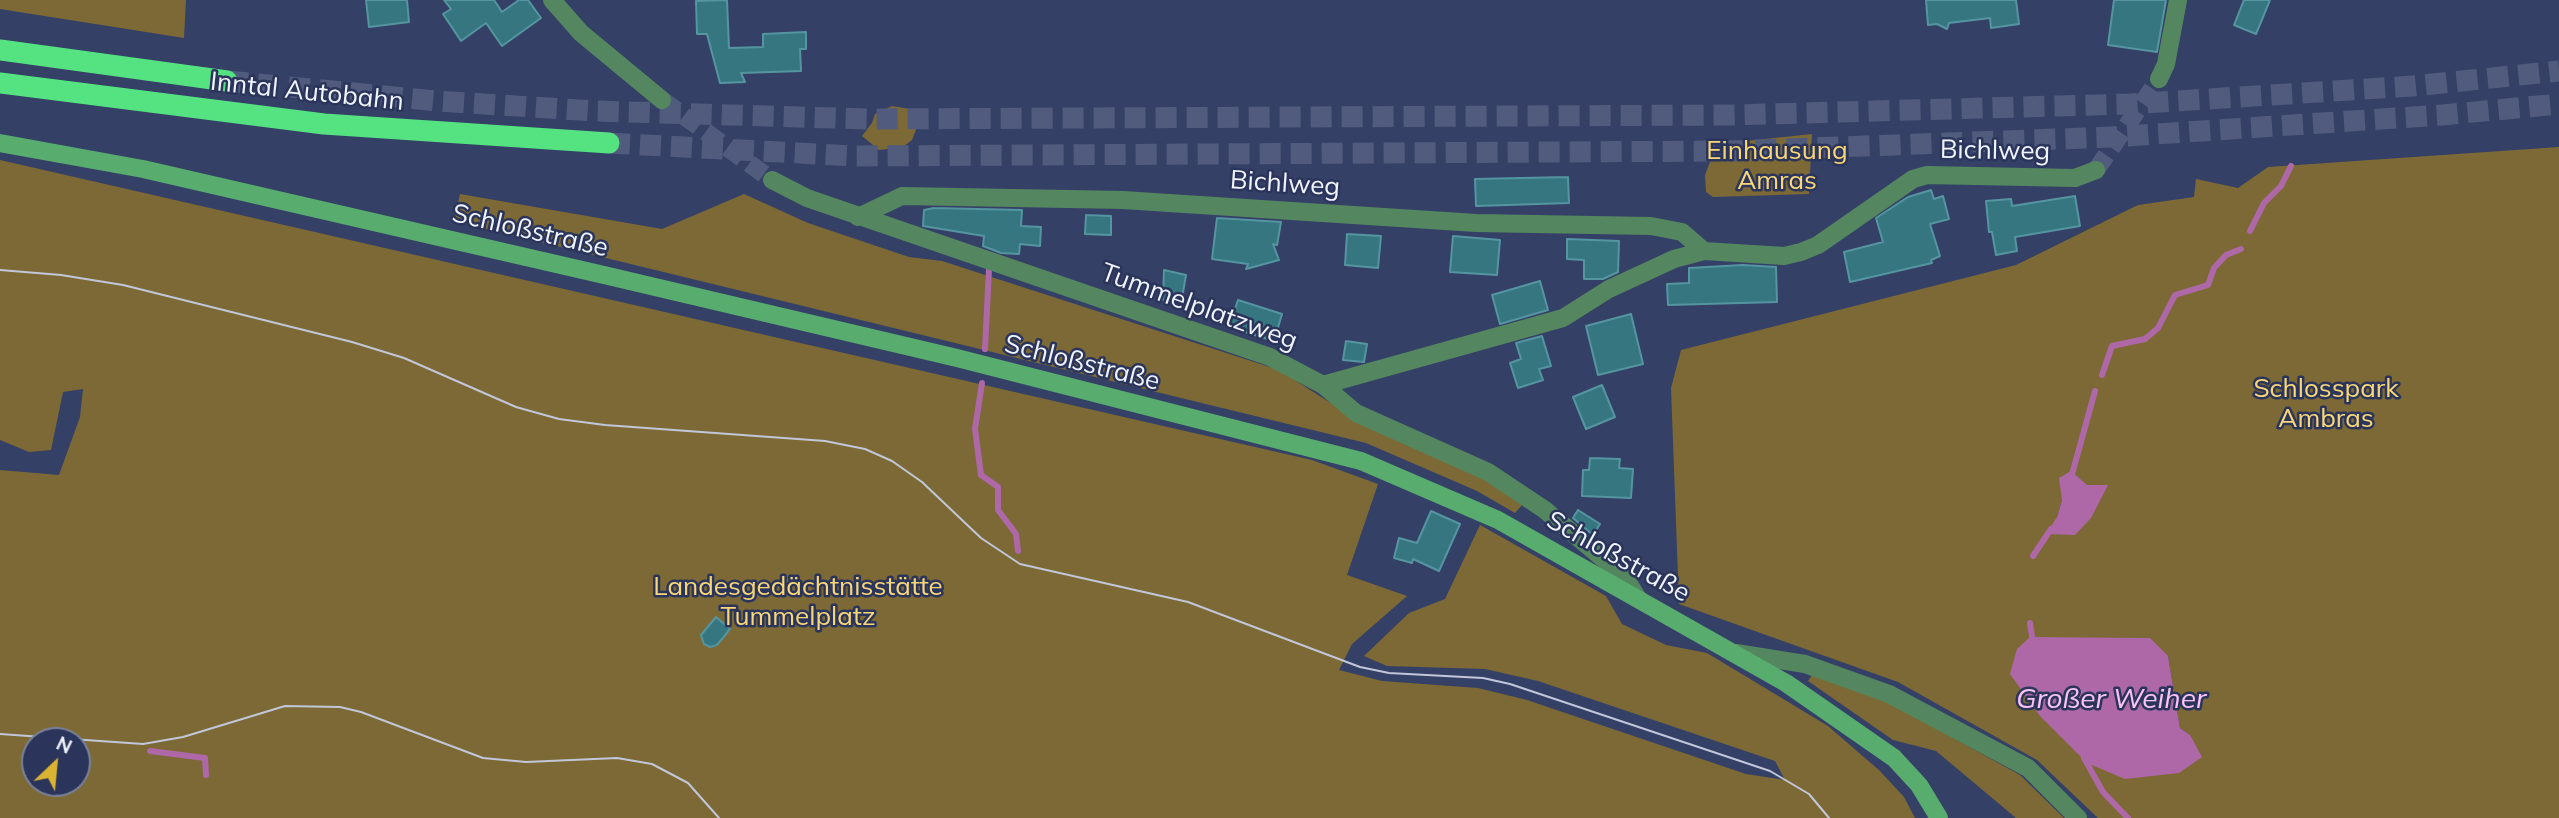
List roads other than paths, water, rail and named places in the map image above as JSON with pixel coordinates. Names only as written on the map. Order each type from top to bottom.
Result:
[{"type":"highway","name":"Inntal Autobahn","points":[[0,50],[227,81]]},
{"type":"highway","name":"Inntal Autobahn","points":[[0,83],[324,124],[609,143]]},
{"type":"main road","name":"Schloßstraße","points":[[0,143],[143,169],[592,272],[1312,447],[1391,472],[1498,520],[1736,653]]},
{"type":"main road","points":[[1736,653],[1839,717],[1894,758],[1919,785],[1939,818]]},
{"type":"street","points":[[552,0],[581,33],[663,100]]},
{"type":"street","points":[[2159,79],[2166,64],[2178,0]]},
{"type":"street","name":"Bichlweg","points":[[1323,385],[1563,318],[1646,270],[1704,251],[1784,256],[1801,252],[1818,245],[1898,186],[1927,175],[2074,178],[2096,170]]},
{"type":"street","name":"Tummelplatzweg","points":[[772,180],[807,198],[858,217],[1270,357],[1323,385],[1356,413],[1488,472],[1534,502],[1625,576],[1637,597]]},
{"type":"street","name":"Bichlweg","points":[[858,217],[902,196],[1123,200],[1476,223],[1651,226],[1682,232],[1704,251]]},
{"type":"street","name":"Schloßstraße","points":[[1736,653],[1805,664],[1889,694],[2028,768],[2078,818]]},
{"type":"water","points":[[2071,471],[2087,485],[2108,485],[2091,518],[2075,535],[2046,534],[2057,517],[2062,500],[2059,478]]},
{"type":"water","name":"Großer Weiher","points":[[2030,637],[2150,638],[2168,656],[2180,728],[2190,735],[2202,757],[2179,773],[2125,779],[2087,763],[2040,716],[2010,674],[2017,649]]},
{"type":"waterway","points":[[2250,231],[2264,203],[2281,186],[2291,166]]},
{"type":"waterway","points":[[2102,375],[2112,346],[2145,339],[2158,328],[2175,295],[2208,285],[2214,268],[2226,255],[2241,249]]},
{"type":"waterway","points":[[985,349],[989,269]]},
{"type":"waterway","points":[[982,383],[975,429],[981,475],[998,487],[998,510],[1016,534],[1018,551]]},
{"type":"waterway","points":[[2071,478],[2095,391]]},
{"type":"waterway","points":[[2033,556],[2051,529]]},
{"type":"waterway","points":[[2030,623],[2033,643]]},
{"type":"waterway","points":[[150,751],[205,758],[206,775]]},
{"type":"waterway","points":[[2084,758],[2103,792],[2128,818]]},
{"type":"tunnel","points":[[227,81],[437,101],[595,111],[868,119],[1731,115],[2129,104],[2413,86],[2559,71]]},
{"type":"tunnel","points":[[2096,170],[2159,79]]},
{"type":"tunnel","points":[[662,100],[772,180]]},
{"type":"tunnel","points":[[609,143],[854,156],[1729,151],[2111,137],[2442,115],[2559,104]]},
{"type":"tram line","points":[[0,270],[61,275],[123,285],[352,342],[404,358],[516,407],[559,419],[605,425],[825,441],[865,449],[892,461],[922,482],[981,538],[1020,564],[1188,602],[1360,667],[1389,673],[1483,678],[1510,684],[1770,771],[1809,794],[1829,818]]},
{"type":"tram line","points":[[0,734],[143,744],[183,737],[285,706],[340,707],[361,712],[483,758],[526,762],[617,758],[652,764],[688,783],[719,818]]},
{"type":"park label","name":"Einhausung Amras","points":[[1777,166]]},
{"type":"park label","name":"Schlosspark Ambras","points":[[2326,404]]},
{"type":"park label","name":"Landesgedächtnisstätte Tummelplatz","points":[[798,602]]}]
